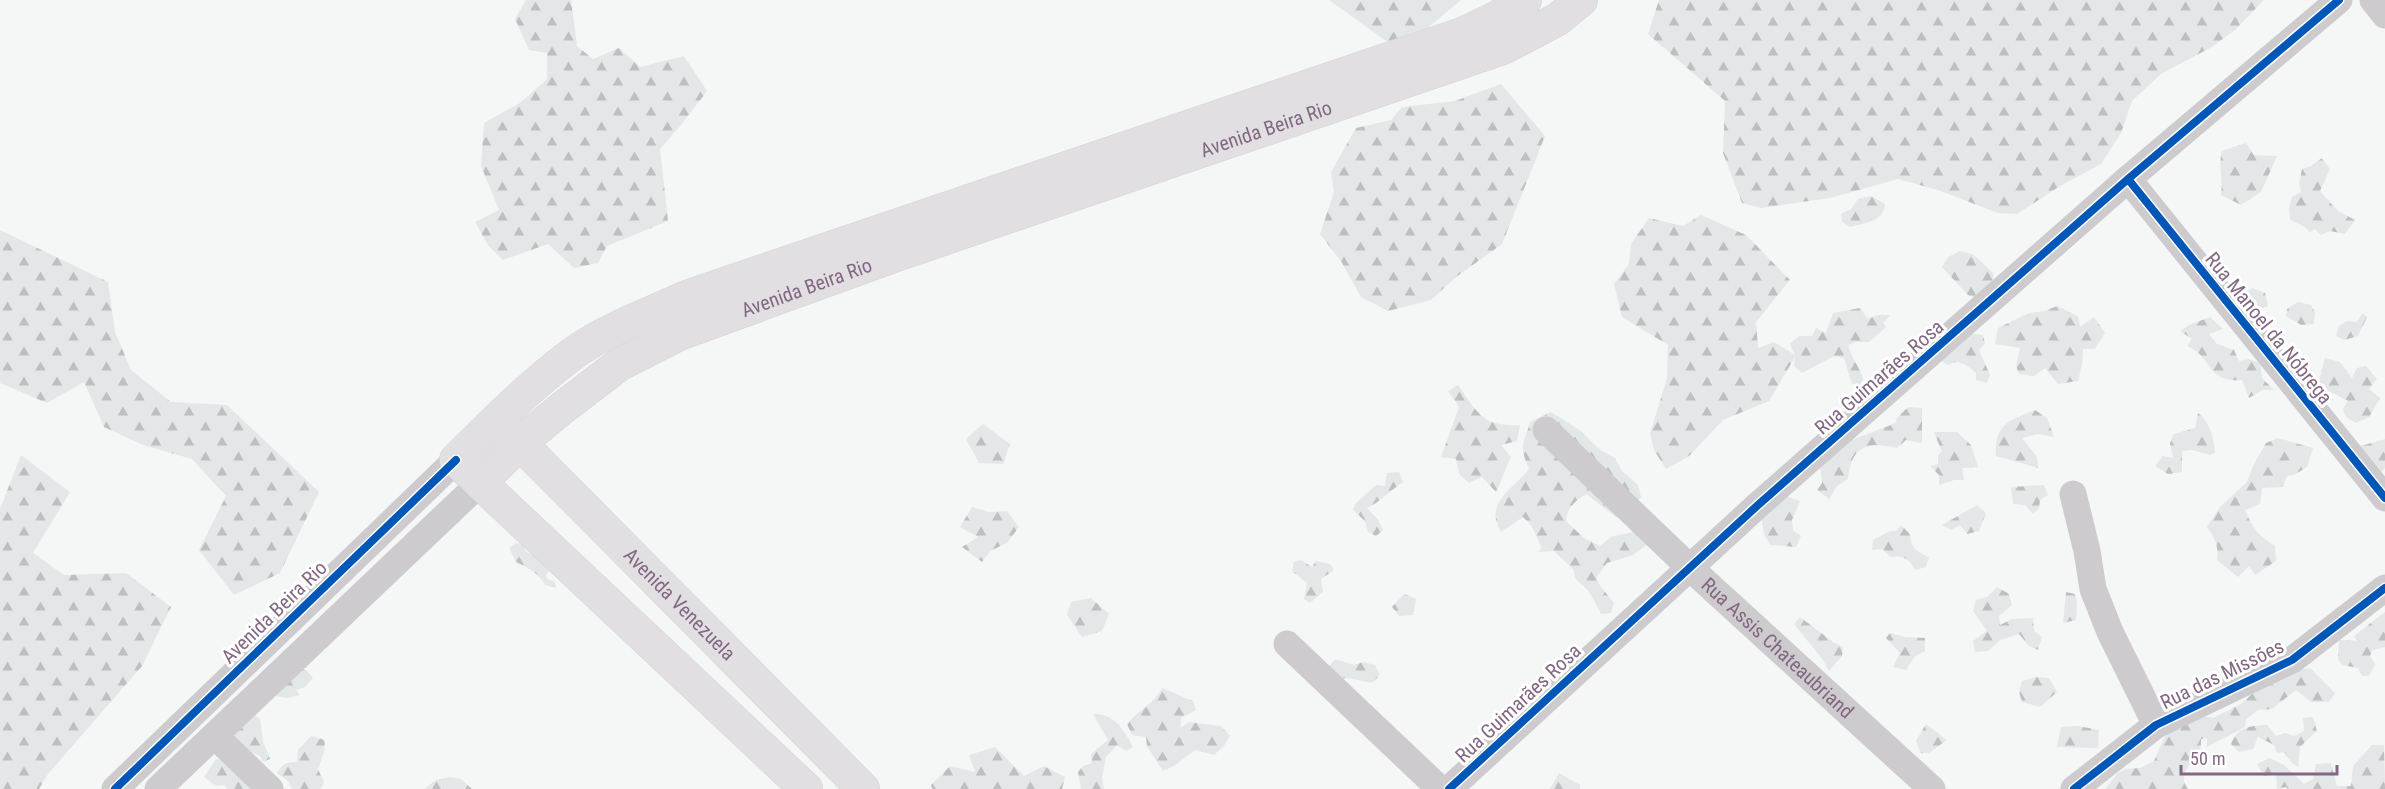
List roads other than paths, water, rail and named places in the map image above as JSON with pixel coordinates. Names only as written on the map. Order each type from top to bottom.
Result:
[{"type":"main road","name":"Avenida Beira Rio","points":[[456,460],[497,419],[572,354],[611,330],[689,296],[1462,34],[1498,17],[1525,0]]},
{"type":"main road","name":"Avenida Beira Rio","points":[[480,483],[520,444],[561,409],[620,364],[679,334],[896,255],[1503,48],[1558,19],[1581,0]]},
{"type":"main road","name":"Avenida Venezuela","points":[[497,419],[863,789]]},
{"type":"main road","points":[[456,460],[806,789]]},
{"type":"street","name":"Rua Guimarães Rosa","points":[[1449,789],[1689,567],[2128,178],[2340,0]]},
{"type":"street","points":[[2373,0],[2385,15]]},
{"type":"street","name":"Rua Manoel da Nóbrega","points":[[2128,178],[2385,498]]},
{"type":"street","name":"Rua Assis Chateaubriand","points":[[1546,430],[1689,567],[1932,789]]},
{"type":"street","name":"Avenida Beira Rio","points":[[115,789],[456,460]]},
{"type":"street","name":"Avenida Beira Rio","points":[[158,789],[480,483]]},
{"type":"street","points":[[2073,494],[2093,589],[2110,632],[2156,725]]},
{"type":"street","name":"Rua das Missões","points":[[2074,789],[2156,725],[2292,660],[2385,588]]},
{"type":"street","points":[[1287,644],[1440,789]]},
{"type":"street","points":[[215,736],[270,789]]}]
